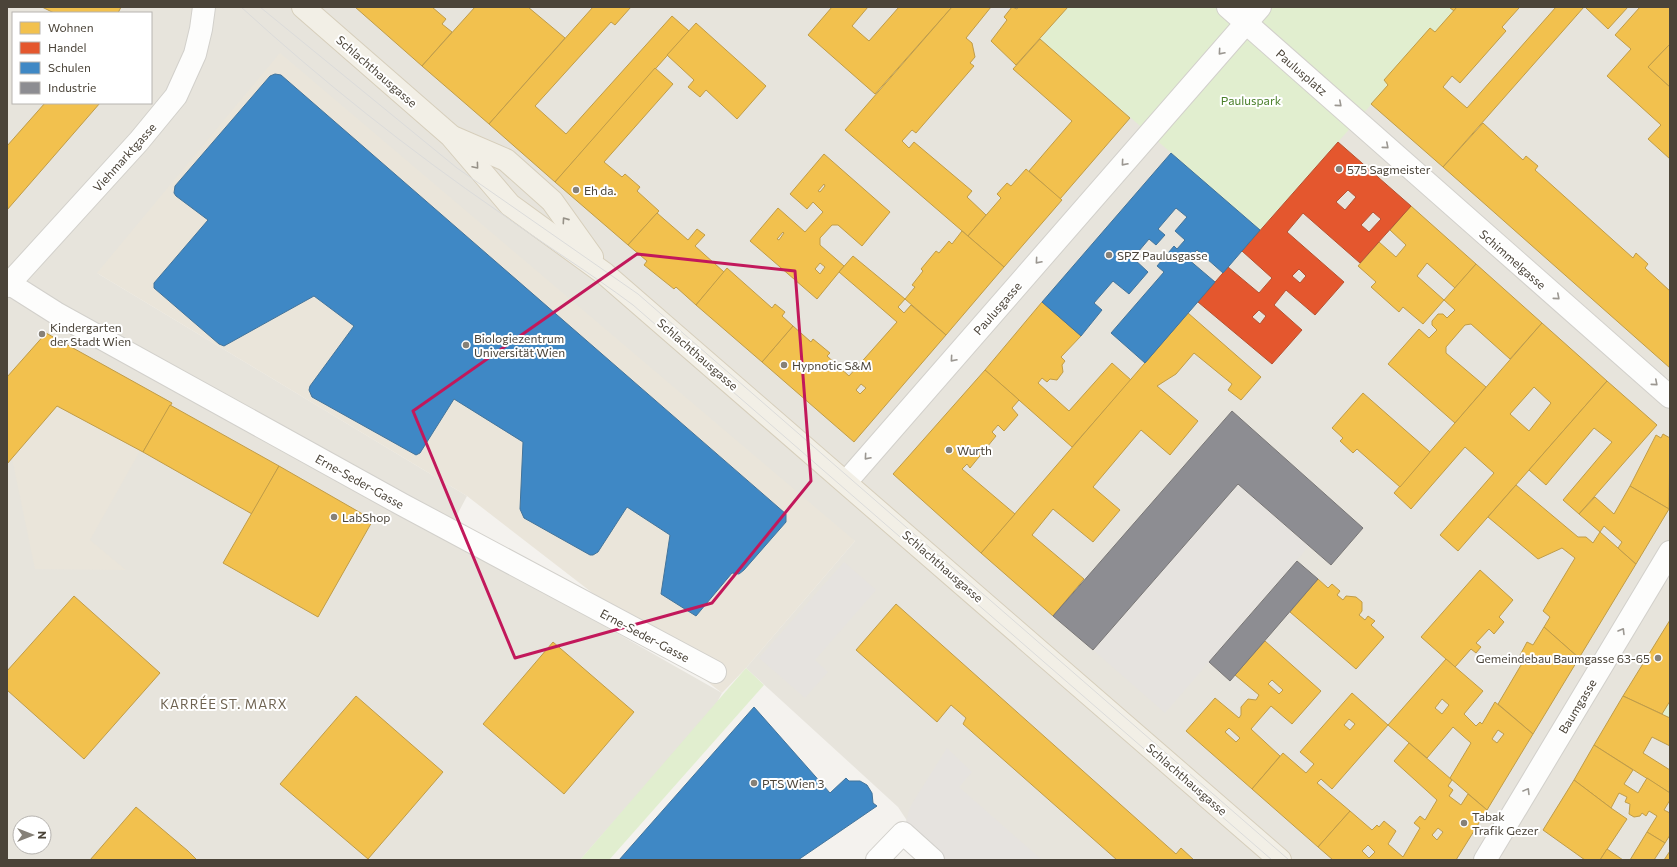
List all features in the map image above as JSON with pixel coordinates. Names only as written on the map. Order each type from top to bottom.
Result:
[{"type":"main road","name":"Schlachthausgasse","points":[[303,7],[451,136],[510,205],[605,274],[1280,860]]},
{"type":"main road","name":"Schlachthausgasse","points":[[451,136],[506,160],[552,201],[605,274]]},
{"type":"street","name":"Viehmarktgasse","points":[[8,284],[139,141],[176,96],[195,54],[204,7]]},
{"type":"street","name":"Paulusplatz","points":[[1228,7],[1253,15],[1357,121]]},
{"type":"street","name":"Paulusgasse","points":[[846,482],[1253,15]]},
{"type":"street","name":"Schimmelgasse","points":[[1357,121],[1670,397]]},
{"type":"street","name":"Erne-Seder-Gasse","points":[[8,284],[56,313],[397,501],[715,672]]},
{"type":"street","name":"Baumgasse","points":[[1485,860],[1670,552]]},
{"type":"street","points":[[878,860],[903,833],[933,860]]},
{"type":"highlighted area","points":[[637,254],[795,271],[811,481],[712,603],[515,658],[413,411]]},
{"type":"shaded area","points":[[7,7],[1670,7],[1670,860],[933,860],[898,807],[746,668],[855,541],[97,273],[467,496],[446,536],[722,693],[715,706],[580,860],[7,860]]},
{"type":"shaded area","name":"Biologiezentrum Universität Wien","points":[[280,53],[855,541],[746,668],[722,693],[467,496],[97,273]]},
{"type":"shaded area","points":[[57,406],[140,451],[90,540],[126,570],[35,569],[12,458]]},
{"type":"shaded area","points":[[1238,484],[1309,546],[1165,713],[1093,650]]},
{"type":"shaded area","points":[[844,562],[876,590],[815,660],[828,672],[805,698],[759,658]]},
{"type":"shaded area","points":[[947,748],[972,772],[959,787],[1042,860],[933,860],[903,833],[910,807]]},
{"type":"green space","name":"Pauluspark","points":[[1068,7],[1449,7],[1454,11],[1260,230],[1040,39]]},
{"type":"green space","points":[[746,668],[764,685],[609,860],[580,860]]},
{"type":"green space","points":[[1670,701],[1670,718],[1662,714]]},
{"type":"building: Wohnen","points":[[42,7],[121,7],[118,12],[52,12]]},
{"type":"building: Wohnen","points":[[355,7],[432,7],[446,19],[442,24],[452,32],[422,66]]},
{"type":"building: Wohnen","points":[[475,7],[528,7],[565,38],[489,124],[422,66]]},
{"type":"building: Wohnen","points":[[593,7],[631,7],[615,25],[611,22],[535,106],[566,134],[672,16],[689,31],[555,182],[489,124]]},
{"type":"building: Wohnen","points":[[832,7],[868,7],[852,26],[869,41],[899,7],[952,7],[875,94],[808,35]]},
{"type":"building: Wohnen","points":[[952,7],[991,7],[966,38],[972,43],[975,57],[970,63],[974,66],[916,133],[912,130],[902,141],[909,148],[914,142],[972,191],[967,197],[986,215],[968,236],[845,130]]},
{"type":"building: Wohnen","points":[[1012,7],[1017,9],[1018,7],[1068,7],[1016,65],[991,41],[1007,20],[1004,17]]},
{"type":"building: Wohnen","points":[[1449,7],[1457,7],[1454,11]]},
{"type":"building: Wohnen","points":[[1457,7],[1519,8],[1502,27],[1506,31],[1460,83],[1452,76],[1443,87],[1467,108],[1556,7],[1584,7],[1443,167],[1371,104],[1388,85],[1384,80],[1430,28],[1435,32]]},
{"type":"building: Wohnen","points":[[1585,7],[1628,7],[1608,29]]},
{"type":"building: Wohnen","points":[[1640,7],[1670,7],[1670,44],[1648,67],[1670,87],[1670,159],[1648,139],[1661,125],[1607,76],[1631,49],[1615,35]]},
{"type":"building: Wohnen","points":[[696,23],[766,86],[737,119],[706,90],[700,97],[688,87],[694,80],[667,55]]},
{"type":"building: Wohnen","points":[[1040,39],[1130,118],[1060,199],[1029,171],[1072,121],[1013,69]]},
{"type":"building: Wohnen","points":[[1670,44],[1670,87],[1648,67]]},
{"type":"building: Wohnen","points":[[655,68],[673,84],[604,162],[622,177],[625,174],[640,187],[637,191],[659,211],[628,245],[555,182]]},
{"type":"building: Wohnen","points":[[44,104],[99,104],[7,210],[7,146]]},
{"type":"building: Wohnen","points":[[1483,123],[1523,160],[1526,156],[1538,166],[1535,170],[1633,258],[1636,253],[1648,264],[1645,268],[1670,291],[1670,368],[1443,167]]},
{"type":"building: Wohnen","points":[[824,154],[890,212],[862,246],[838,225],[832,225],[820,238],[820,245],[844,266],[817,299],[750,241],[778,208],[805,232],[823,212],[813,202],[807,209],[790,194]],"holes":[[[824,184],[825,186],[820,192],[818,191]],[[783,232],[784,233],[779,240],[777,239]],[[820,263],[825,267],[820,274],[815,269]]]},
{"type":"building: Wohnen","points":[[1026,169],[1062,200],[1004,267],[968,236],[1001,198],[997,194],[1007,183],[1011,186]]},
{"type":"building: Wohnen","points":[[1411,206],[1476,264],[1455,288],[1427,263],[1417,276],[1444,300],[1423,324],[1403,307],[1399,312],[1371,287],[1376,282],[1358,266],[1379,242],[1396,257],[1406,245],[1390,230]]},
{"type":"building: Wohnen","points":[[657,213],[688,240],[697,229],[705,235],[695,246],[724,272],[696,305],[676,287],[674,289],[644,265],[647,261],[628,245]]},
{"type":"building: Wohnen","points":[[962,231],[1004,267],[946,335],[905,299],[915,287],[912,285],[923,271],[921,269],[936,251],[939,253],[949,241],[952,244]]},
{"type":"building: Wohnen","points":[[853,256],[905,299],[898,307],[904,313],[911,305],[946,335],[854,442],[762,362],[793,326],[811,342],[813,339],[830,353],[827,356],[849,376],[897,322],[839,272]],"holes":[[[861,384],[866,388],[860,394],[856,390]]]},
{"type":"building: Wohnen","points":[[1476,264],[1542,323],[1510,359],[1471,324],[1465,325],[1446,347],[1446,353],[1486,387],[1455,423],[1388,364],[1419,329],[1429,338],[1437,330],[1432,325],[1432,321],[1438,314],[1443,314],[1447,318],[1455,310],[1444,300]]},
{"type":"building: Wohnen","points":[[727,268],[772,308],[775,304],[785,312],[782,316],[793,326],[762,362],[696,305]]},
{"type":"building: Wohnen","points":[[1042,302],[1081,336],[1061,357],[1065,361],[1062,365],[1063,372],[1057,380],[1050,379],[1047,382],[1042,378],[1038,383],[1069,411],[1112,363],[1131,380],[1072,447],[985,370]]},
{"type":"building: Wohnen","points":[[1188,313],[1261,377],[1241,400],[1228,390],[1232,384],[1194,353],[1176,374],[1157,386],[1198,421],[1170,455],[1141,430],[1093,487],[1120,510],[1093,542],[1053,509],[1032,535],[1084,579],[1053,616],[981,553]]},
{"type":"building: Wohnen","points":[[1542,323],[1607,381],[1458,551],[1440,535],[1494,473],[1465,447],[1411,509],[1394,493]],"holes":[[[1534,387],[1551,403],[1529,431],[1510,414]]]},
{"type":"building: Wohnen","points":[[46,333],[172,403],[143,452],[57,406],[7,464],[7,377]]},
{"type":"building: Wohnen","name":"Wurth","points":[[985,370],[1019,400],[1012,408],[1018,415],[1004,431],[998,425],[992,432],[996,436],[970,468],[967,464],[962,469],[1015,514],[981,553],[893,474]]},
{"type":"building: Wohnen","points":[[1607,381],[1657,425],[1579,514],[1563,500],[1612,442],[1594,428],[1546,485],[1529,470]]},
{"type":"building: Wohnen","points":[[1363,393],[1430,452],[1400,487],[1357,449],[1353,453],[1340,441],[1343,438],[1332,428]]},
{"type":"building: Wohnen","points":[[170,405],[279,466],[252,514],[143,452]]},
{"type":"building: Wohnen","points":[[1663,434],[1670,438],[1669,509],[1630,486],[1656,435],[1661,438]]},
{"type":"building: Wohnen","points":[[279,466],[373,520],[318,617],[223,563]]},
{"type":"building: Wohnen","points":[[1516,485],[1578,537],[1586,537],[1593,543],[1600,532],[1636,564],[1579,658],[1544,627],[1550,617],[1543,611],[1575,558],[1562,548],[1538,559],[1488,517]]},
{"type":"building: Wohnen","points":[[1630,486],[1669,509],[1636,564],[1618,548],[1622,542],[1604,526],[1600,532],[1579,514],[1595,497],[1614,514]]},
{"type":"building: Wohnen","points":[[1480,570],[1513,600],[1499,617],[1504,622],[1494,634],[1489,629],[1476,643],[1481,647],[1476,653],[1471,649],[1455,667],[1421,637]]},
{"type":"building: Wohnen","points":[[1318,579],[1328,588],[1332,584],[1340,591],[1337,595],[1343,600],[1346,596],[1356,597],[1362,602],[1362,611],[1359,615],[1365,620],[1368,616],[1375,621],[1371,625],[1384,637],[1356,669],[1290,612]]},
{"type":"building: Wohnen","points":[[74,596],[160,673],[84,759],[7,690],[7,671]]},
{"type":"building: Wohnen","points":[[896,604],[1176,854],[1181,848],[1194,860],[1117,860],[963,724],[966,718],[951,705],[937,722],[856,650]]},
{"type":"building: Wohnen","name":"Gemeindebau Baumgasse 63-65","points":[[1670,620],[1670,701],[1662,714],[1623,696]]},
{"type":"building: Wohnen","points":[[1544,627],[1579,658],[1533,734],[1498,704],[1524,660],[1519,657],[1527,642],[1533,645]]},
{"type":"building: Wohnen","points":[[1265,641],[1321,691],[1292,724],[1271,706],[1251,729],[1280,756],[1252,789],[1186,731],[1215,698],[1239,718],[1241,715],[1241,707],[1248,699],[1256,700],[1259,695],[1235,675]],"holes":[[[1272,680],[1283,690],[1279,694],[1268,684]],[[1229,728],[1240,738],[1236,742],[1225,732]]]},
{"type":"building: Wohnen","points":[[553,642],[634,712],[564,794],[483,724]]},
{"type":"building: Wohnen","points":[[1446,659],[1483,691],[1464,714],[1476,726],[1480,722],[1482,724],[1495,702],[1533,734],[1487,810],[1450,778],[1471,743],[1453,727],[1427,758],[1388,725]],"holes":[[[1442,699],[1449,705],[1442,714],[1435,708]],[[1498,730],[1504,734],[1497,743],[1492,739]]]},
{"type":"building: Wohnen","points":[[1352,693],[1388,725],[1332,789],[1321,779],[1317,783],[1350,811],[1318,847],[1252,789],[1283,753],[1306,773],[1314,764],[1300,752]],"holes":[[[1349,719],[1355,724],[1350,730],[1344,725]]]},
{"type":"building: Wohnen","points":[[356,696],[443,772],[368,859],[280,784]]},
{"type":"building: Wohnen","points":[[1623,696],[1670,718],[1670,746],[1652,737],[1643,753],[1670,770],[1670,793],[1594,745]]},
{"type":"building: Wohnen","points":[[1409,743],[1452,780],[1448,786],[1453,790],[1449,796],[1461,805],[1468,794],[1487,810],[1456,860],[1333,860],[1318,847],[1350,811],[1372,830],[1377,825],[1379,827],[1384,821],[1396,831],[1388,844],[1403,857],[1420,828],[1414,823],[1420,816],[1425,820],[1437,800],[1394,761]],"holes":[[[1438,828],[1443,832],[1437,840],[1432,835]],[[1368,845],[1375,852],[1369,858],[1362,851]]]},
{"type":"building: Wohnen","points":[[1594,745],[1633,770],[1624,784],[1638,793],[1647,778],[1670,793],[1670,800],[1664,810],[1670,813],[1670,835],[1665,843],[1647,832],[1657,816],[1649,811],[1646,816],[1642,813],[1640,816],[1634,817],[1629,814],[1630,804],[1625,802],[1627,797],[1619,793],[1611,808],[1574,780]]},
{"type":"building: Wohnen","points":[[1574,780],[1627,819],[1600,860],[1585,860],[1543,830]]},
{"type":"building: Wohnen","points":[[136,807],[188,851],[197,860],[90,860]]},
{"type":"building: Wohnen","points":[[1647,832],[1665,843],[1654,860],[1630,860]]},
{"type":"building: Wohnen","points":[[1607,849],[1623,860],[1600,860]]},
{"type":"building: Wohnen","points":[[1670,851],[1670,860],[1664,860]]},
{"type":"building: Handel","points":[[1338,142],[1411,206],[1360,263],[1303,213],[1287,232],[1344,282],[1315,315],[1286,290],[1274,305],[1302,330],[1272,364],[1198,302],[1228,267],[1259,293],[1272,278],[1242,251]],"holes":[[[1348,190],[1356,197],[1345,210],[1336,202]],[[1373,212],[1381,219],[1369,232],[1361,225]],[[1299,269],[1306,276],[1300,283],[1292,276]],[[1259,310],[1266,316],[1260,324],[1252,317]]]},
{"type":"building: Schulen","name":"Biologiezentrum Universität Wien","points":[[275,74],[281,75],[786,514],[786,522],[744,570],[739,574],[732,573],[696,616],[661,594],[670,535],[627,507],[598,552],[590,555],[524,518],[520,509],[523,442],[454,399],[420,453],[416,455],[312,397],[309,390],[310,386],[354,326],[314,296],[224,346],[219,344],[154,288],[154,283],[208,220],[176,196],[174,193],[175,186],[270,76]]},
{"type":"building: Schulen","name":"SPZ Paulusgasse","points":[[1171,153],[1260,230],[1223,273],[1197,250],[1188,259],[1215,282],[1145,363],[1111,333],[1164,272],[1157,266],[1174,246],[1177,249],[1185,240],[1175,231],[1187,217],[1176,208],[1158,229],[1165,235],[1156,245],[1149,239],[1133,258],[1148,272],[1129,294],[1113,281],[1094,303],[1102,310],[1081,336],[1042,302]]},
{"type":"building: Schulen","name":"PTS Wien 3","points":[[754,707],[830,793],[846,778],[849,781],[860,781],[867,785],[872,793],[873,803],[877,806],[798,860],[619,860]]},
{"type":"building: Industrie","points":[[1232,411],[1363,528],[1331,565],[1238,484],[1093,650],[1053,616]]},
{"type":"building: Industrie","points":[[1297,561],[1318,579],[1230,681],[1209,662]]},
{"type":"tram line","points":[[241,7],[334,88],[399,139],[465,188],[633,305],[1272,860]]},
{"type":"tram line","points":[[260,7],[457,168],[638,294],[1289,860]]},
{"type":"place","name":"575 Sagmeister","points":[[1339,169]]},
{"type":"place","name":"Eh da.","points":[[576,190]]},
{"type":"place","name":"SPZ Paulusgasse","points":[[1109,255]]},
{"type":"place","name":"Kindergarten der Stadt Wien","points":[[42,334]]},
{"type":"place","name":"Biologiezentrum Universität Wien","points":[[466,345]]},
{"type":"place","name":"Hypnotic S&M","points":[[784,365]]},
{"type":"place","name":"Wurth","points":[[949,450]]},
{"type":"place","name":"LabShop","points":[[334,517]]},
{"type":"place","name":"Gemeindebau Baumgasse 63-65","points":[[1658,658]]},
{"type":"place","name":"PTS Wien 3","points":[[754,783]]},
{"type":"place","name":"Tabak Trafik Gezer","points":[[1464,823]]},
{"type":"district","name":"KARRÉE ST. MARX","points":[[224,704]]}]
